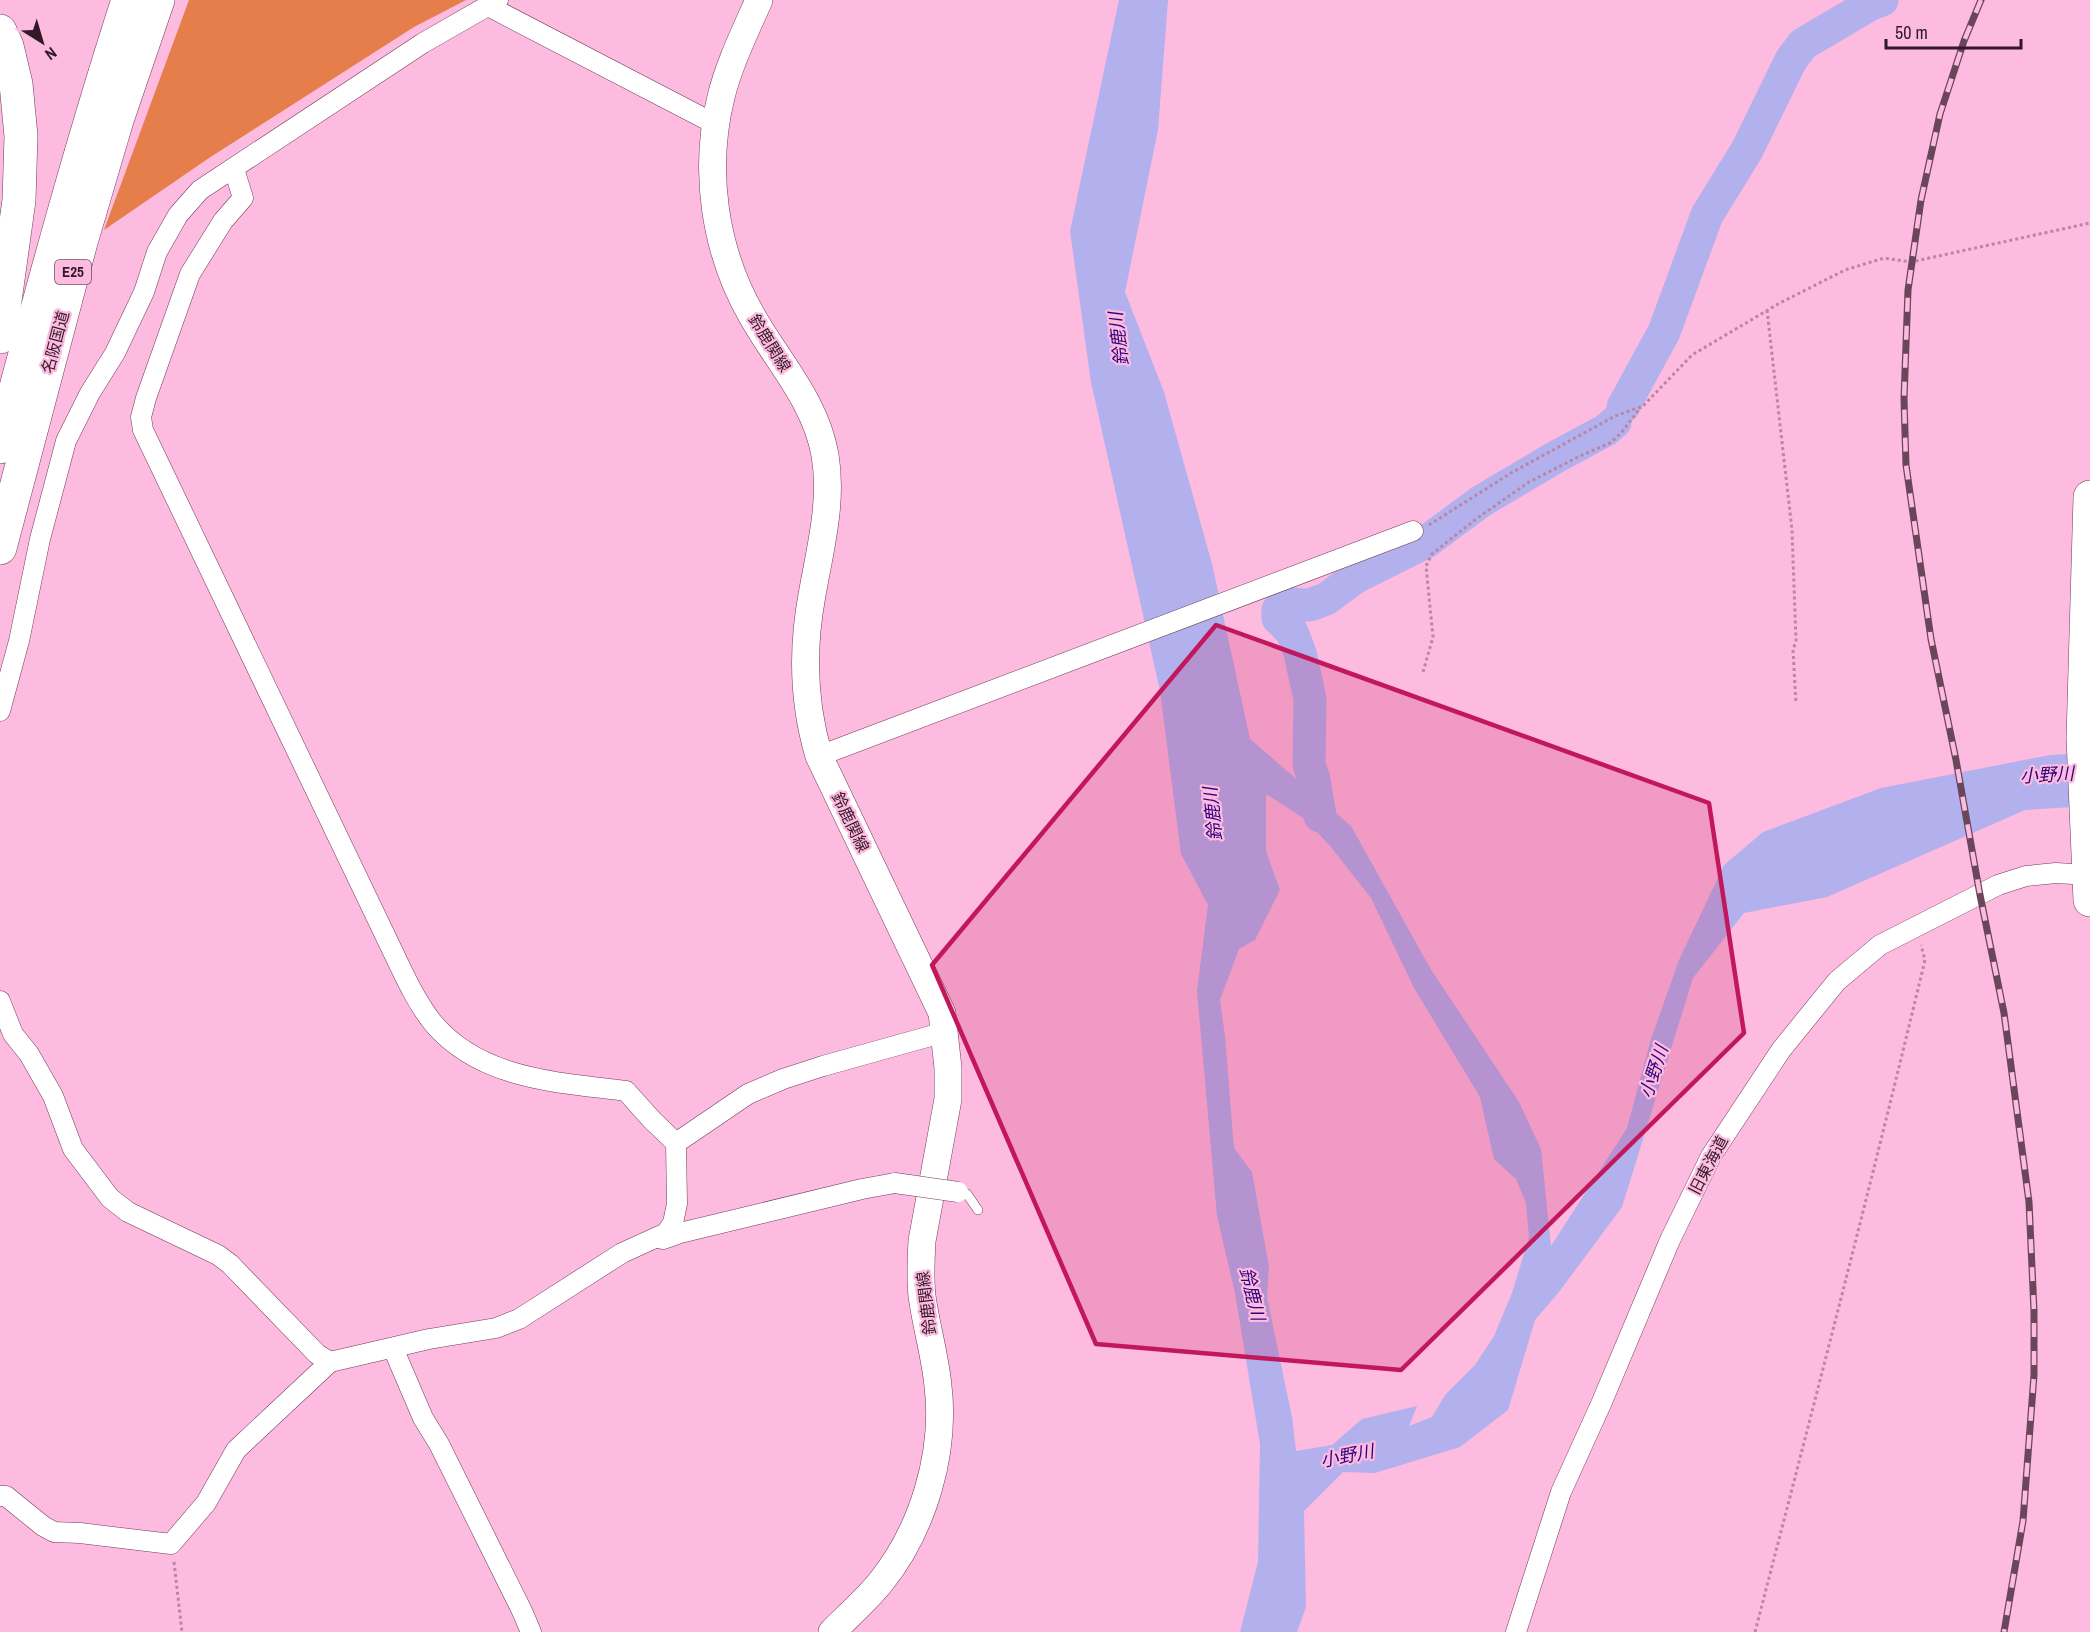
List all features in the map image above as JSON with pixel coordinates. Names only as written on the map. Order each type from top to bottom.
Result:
[{"type":"highway","name":"名阪国道","points":[[0,447],[55,237],[92,110],[128,0]]},
{"type":"highway","name":"名阪国道","points":[[0,548],[81,242],[117,120],[158,0]]},
{"type":"highway","points":[[117,120],[164,0]]},
{"type":"highway","points":[[0,31],[7,46],[16,84],[21,136],[19,200],[0,337]]},
{"type":"highway","points":[[2089,875],[2083,738],[2086,703],[2090,497]]},
{"type":"main road","name":"鈴鹿関線","points":[[759,0],[737,49],[715,124],[712,174],[716,209],[723,246],[736,284],[752,316],[808,404],[819,432],[825,456],[826,512],[812,597],[806,652],[807,705],[819,756],[942,1013],[948,1099],[922,1241],[921,1260],[922,1295],[938,1385],[940,1418],[928,1488],[915,1523],[900,1552],[880,1582],[832,1632]]},
{"type":"street","points":[[0,711],[19,641],[40,539],[66,441],[90,393],[115,353],[144,292],[157,252],[178,214],[200,190],[423,43],[493,3],[715,124]]},
{"type":"street","points":[[0,1496],[6,1496],[54,1532],[171,1544],[206,1503],[236,1450],[330,1362],[429,1339],[496,1328],[519,1319],[622,1253],[666,1233],[673,1222],[677,1204],[676,1143],[626,1091],[529,1078],[490,1066],[461,1049],[432,1022],[417,999],[395,956],[143,430],[141,417],[146,398],[190,274],[223,221],[243,198],[234,169]]},
{"type":"street","points":[[819,756],[1413,531]]},
{"type":"street","name":"旧東海道","points":[[1516,1632],[1561,1492],[1670,1240],[1710,1156],[1781,1050],[1837,981],[1880,945],[1998,885],[2026,876],[2056,873],[2089,875]]},
{"type":"street","points":[[0,1000],[13,1034],[29,1054],[53,1096],[73,1149],[110,1198],[128,1212],[218,1255],[230,1264],[317,1354],[330,1362]]},
{"type":"street","points":[[676,1143],[748,1094],[783,1079],[945,1032]]},
{"type":"street","points":[[652,1238],[663,1239],[851,1191],[895,1183],[958,1192]]},
{"type":"street","points":[[393,1348],[423,1418],[449,1465],[531,1632]]},
{"type":"lane","points":[[958,1192],[967,1194],[978,1210]]},
{"type":"path","points":[[1423,672],[1432,637],[1426,566],[1432,554],[1528,482],[1610,443],[1692,355],[1767,310],[1845,270],[1884,258],[1911,262],[2090,223]]},
{"type":"path","points":[[1767,310],[1792,530],[1796,704]]},
{"type":"path","points":[[1413,531],[1425,527],[1511,473],[1615,416],[1643,405]]},
{"type":"path","points":[[1755,1632],[1854,1252],[1925,960],[1914,926]]},
{"type":"path","points":[[171,1544],[182,1632]]},
{"type":"highlighted area","points":[[1216,625],[1709,803],[1744,1033],[1401,1370],[1096,1344],[932,965]]},
{"type":"shaded area","points":[[189,0],[466,0],[414,27],[209,158],[104,230]]},
{"type":"water","points":[[1119,0],[1168,0],[1158,130],[1125,292],[1164,392],[1212,564],[1250,739],[1351,826],[1430,968],[1519,1102],[1541,1149],[1551,1246],[1627,1128],[1651,1039],[1679,960],[1724,865],[1763,832],[1881,788],[2050,755],[2090,753],[2090,806],[2025,810],[1827,897],[1744,913],[1693,978],[1622,1207],[1559,1292],[1535,1320],[1508,1410],[1460,1447],[1375,1473],[1343,1472],[1304,1511],[1306,1607],[1297,1632],[1240,1632],[1258,1562],[1260,1444],[1235,1293],[1217,1216],[1197,991],[1208,905],[1181,854],[1160,691],[1091,382],[1070,231]],"holes":[[[1266,794],[1305,819],[1331,847],[1371,898],[1414,988],[1480,1097],[1494,1159],[1516,1179],[1526,1203],[1529,1237],[1512,1293],[1494,1336],[1475,1365],[1445,1395],[1432,1417],[1409,1426],[1417,1406],[1362,1419],[1332,1445],[1296,1451],[1292,1417],[1267,1297],[1269,1267],[1252,1172],[1234,1148],[1220,1000],[1239,949],[1255,940],[1280,890],[1266,851]]]},
{"type":"waterway","points":[[1623,407],[1664,332],[1707,215],[1747,150],[1791,60],[1803,44],[1871,4],[1882,0]]},
{"type":"waterway","points":[[1320,816],[1309,764],[1310,699],[1300,653],[1292,632],[1278,618],[1278,610],[1287,604],[1310,605],[1326,599],[1356,577],[1426,542],[1480,502],[1606,430],[1615,422]]},
{"type":"railway","points":[[1981,0],[1964,41],[1940,114],[1921,200],[1908,290],[1904,399],[1906,465],[1931,639],[2004,1013],[2029,1202],[2034,1311],[2034,1375],[2023,1521],[2004,1632]]},
{"type":"water label","name":"鈴鹿川","points":[[1119,339]]},
{"type":"water label","name":"小野川","points":[[2047,775]]},
{"type":"water label","name":"鈴鹿川","points":[[1213,814]]},
{"type":"water label","name":"小野川","points":[[1654,1072]]},
{"type":"water label","name":"鈴鹿川","points":[[1252,1294]]},
{"type":"water label","name":"小野川","points":[[1347,1456]]}]
